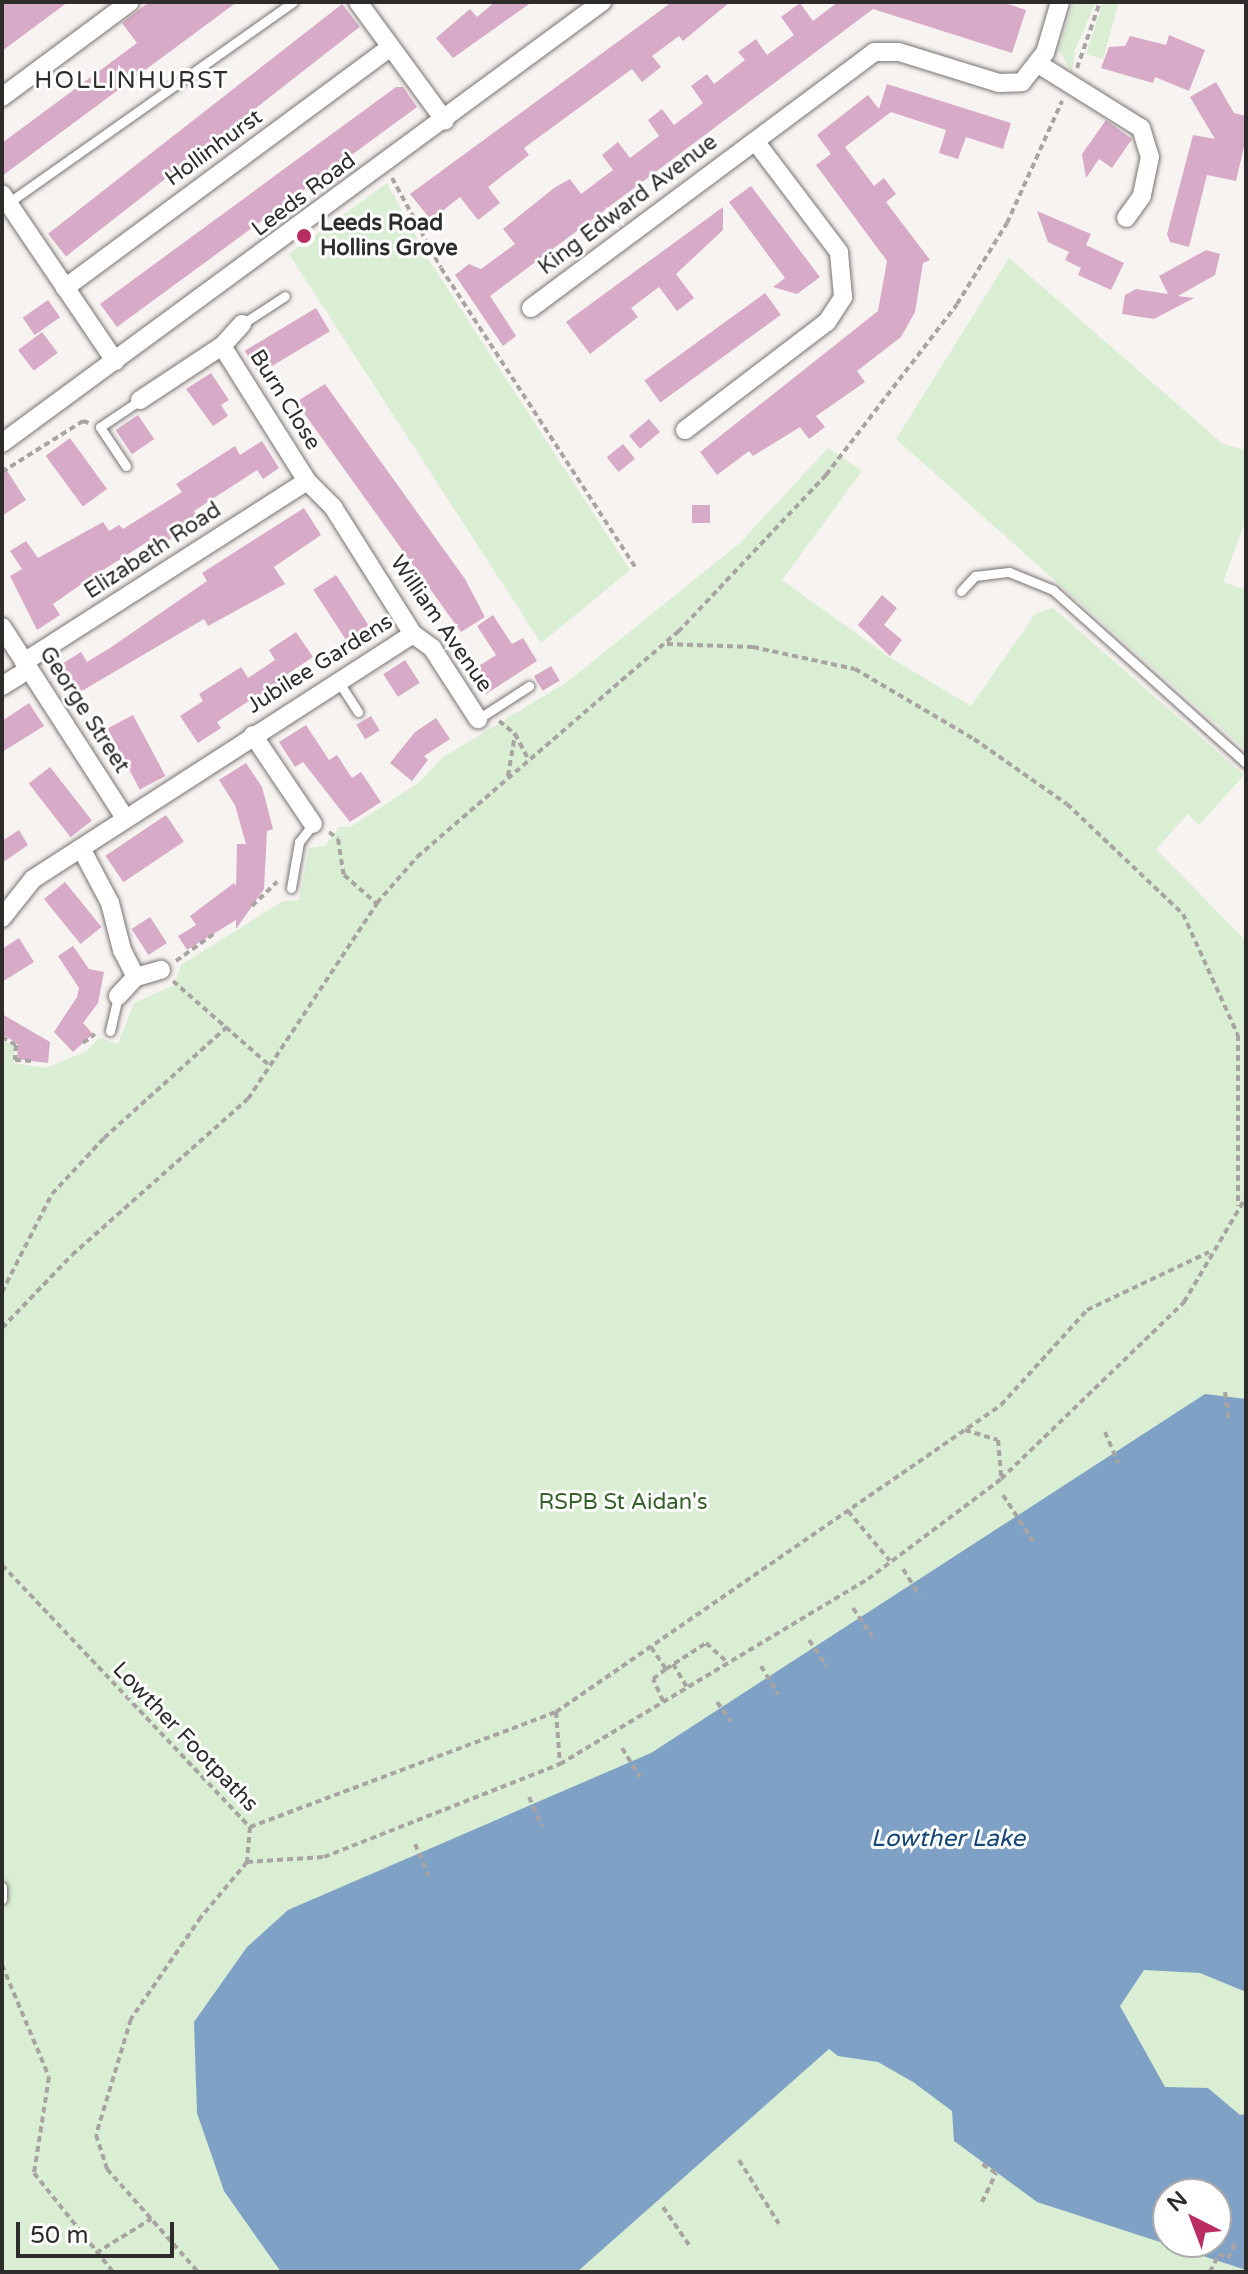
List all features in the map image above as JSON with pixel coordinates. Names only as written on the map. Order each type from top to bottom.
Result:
[{"type":"street","points":[[2,97],[130,2]]},
{"type":"street","points":[[358,2],[445,121]]},
{"type":"street","name":"Leeds Road","points":[[2,443],[445,121],[602,2]]},
{"type":"street","points":[[1060,2],[1040,65],[1071,86],[1129,116],[1148,142],[1142,196],[1126,218]]},
{"type":"street","name":"Hollinhurst","points":[[65,288],[391,47]]},
{"type":"street","name":"King Edward Avenue","points":[[531,308],[874,52],[899,52],[1011,84],[1022,82],[1040,65]]},
{"type":"street","points":[[685,430],[827,322],[843,297],[839,252],[755,141]]},
{"type":"street","points":[[5,198],[115,361]]},
{"type":"street","name":"Burn Close","points":[[140,400],[222,346],[242,324]]},
{"type":"street","name":"Burn Close","points":[[222,346],[307,481]]},
{"type":"street","name":"William Avenue","points":[[307,481],[333,507],[413,634],[432,648],[478,719]]},
{"type":"street","name":"Elizabeth Road","points":[[2,686],[27,666],[307,481]]},
{"type":"street","name":"George Street","points":[[2,627],[125,818]]},
{"type":"street","name":"Jubilee Gardens","points":[[2,918],[33,879],[413,634]]},
{"type":"street","name":"Jubilee Gardens","points":[[253,735],[313,824]]},
{"type":"street","points":[[81,848],[110,903],[122,950],[136,977]]},
{"type":"street","points":[[118,996],[136,977],[161,970]]},
{"type":"lane","points":[[5,198],[293,2]]},
{"type":"lane","points":[[242,324],[285,296]]},
{"type":"lane","points":[[126,466],[100,427],[140,400]]},
{"type":"lane","points":[[961,591],[975,576],[1009,572],[1053,590],[1246,763]]},
{"type":"lane","points":[[338,681],[358,712]]},
{"type":"lane","points":[[478,719],[529,686]]},
{"type":"lane","points":[[291,886],[299,842],[313,824]]},
{"type":"lane","points":[[110,1031],[118,996]]},
{"type":"lane","points":[[2,1887],[2,1899]]},
{"type":"path","points":[[2,1328],[72,1255],[248,1099],[377,903],[417,857],[664,644],[826,475],[895,390],[1007,223],[1071,86],[1100,2]]},
{"type":"path","points":[[383,166],[441,268],[636,568]]},
{"type":"path","points":[[2,472],[83,421],[100,427]]},
{"type":"path","points":[[664,644],[753,647],[855,669],[974,739],[1067,804],[1183,914],[1238,1035],[1238,1206]]},
{"type":"path","points":[[478,719],[496,719],[515,734],[529,760]]},
{"type":"path","points":[[508,779],[515,734]]},
{"type":"path","points":[[313,824],[336,837],[344,875],[377,903]]},
{"type":"path","points":[[252,906],[273,882],[291,886]]},
{"type":"path","points":[[215,933],[161,970],[270,1066]]},
{"type":"path","points":[[2,1292],[52,1194],[104,1138],[227,1027]]},
{"type":"path","points":[[2,1037],[16,1045],[15,1060],[33,1061]]},
{"type":"path","points":[[198,2272],[107,2169],[96,2135],[111,2076],[131,2019],[201,1917],[247,1862],[324,1857],[560,1764],[891,1562],[1001,1479],[1184,1302],[1246,1197]]},
{"type":"path","points":[[250,1827],[556,1712],[1001,1405],[1087,1310],[1212,1251]]},
{"type":"path","points":[[1225,1392],[1229,1420]]},
{"type":"path","points":[[965,1430],[998,1440],[1001,1479]]},
{"type":"path","points":[[1105,1432],[1118,1463]]},
{"type":"path","points":[[1003,1495],[1033,1541]]},
{"type":"path","points":[[848,1511],[891,1562]]},
{"type":"path","name":"Lowther Footpaths","points":[[2,1565],[250,1827],[247,1862]]},
{"type":"path","points":[[903,1569],[919,1595]]},
{"type":"path","points":[[853,1608],[872,1636]]},
{"type":"path","points":[[809,1640],[827,1667]]},
{"type":"path","points":[[663,1702],[653,1679],[706,1643],[728,1663]]},
{"type":"path","points":[[651,1647],[666,1669]]},
{"type":"path","points":[[673,1664],[687,1687]]},
{"type":"path","points":[[761,1666],[778,1694]]},
{"type":"path","points":[[717,1702],[731,1721]]},
{"type":"path","points":[[556,1712],[560,1764]]},
{"type":"path","points":[[622,1748],[640,1777]]},
{"type":"path","points":[[529,1797],[542,1826]]},
{"type":"path","points":[[415,1844],[428,1875]]},
{"type":"path","points":[[2,1965],[49,2077],[34,2173],[113,2272]]},
{"type":"path","points":[[739,2160],[779,2224]]},
{"type":"path","points":[[982,2164],[996,2173],[982,2202]]},
{"type":"path","points":[[663,2207],[689,2245]]},
{"type":"path","points":[[96,2253],[151,2219]]},
{"type":"path","points":[[1210,2272],[1219,2254],[1228,2258],[1235,2244]]},
{"type":"green space","points":[[1073,2],[1096,2],[1075,50],[1072,73],[1059,50]]},
{"type":"green space","points":[[1103,2],[1119,2],[1103,59],[1086,54]]},
{"type":"green space","points":[[387,183],[429,260],[630,570],[541,643],[289,254]]},
{"type":"green space","points":[[1009,258],[1223,444],[1246,450],[1246,519],[1223,582],[1246,590],[1246,750],[896,439]]},
{"type":"green space","name":"RSPB St Aidan's","points":[[828,448],[862,471],[782,580],[889,657],[971,706],[1035,614],[1053,608],[1244,775],[1199,825],[1188,814],[1156,849],[1246,941],[1246,2272],[2,2272],[2,1040],[14,1046],[14,1063],[46,1068],[87,1051],[99,1038],[118,1044],[134,1003],[174,985],[181,965],[283,901],[299,900],[309,848],[325,846],[339,827],[350,827],[420,782],[442,758],[567,682],[740,543]]},
{"type":"water","name":"Lowther Lake","points":[[1205,1394],[1246,1399],[1246,1992],[1200,1973],[1144,1970],[1120,2006],[1165,2087],[1208,2088],[1240,2115],[1246,2114],[1246,2270],[1209,2258],[1232,2258],[1232,2178],[1152,2178],[1152,2239],[1037,2202],[954,2141],[952,2111],[913,2082],[878,2062],[838,2056],[829,2049],[577,2272],[281,2272],[224,2191],[197,2113],[194,2022],[247,1947],[288,1910],[651,1753]]},
{"type":"building","points":[[2,2],[68,2],[2,51]]},
{"type":"building","points":[[149,2],[237,2],[2,176],[2,143],[137,43],[122,23]]},
{"type":"building","points":[[495,2],[532,2],[453,58],[436,38],[470,9],[477,17]]},
{"type":"building","points":[[672,2],[730,2],[683,41],[679,36],[652,56],[661,67],[642,82],[632,69],[524,148],[529,155],[488,187],[500,203],[478,220],[460,197],[431,220],[410,194]]},
{"type":"building","points":[[838,2],[1002,2],[1026,10],[1012,53],[873,9],[490,296],[516,336],[503,346],[455,275],[469,264],[481,269],[515,244],[503,229],[554,188],[570,179],[581,194],[613,170],[602,155],[618,142],[630,158],[659,136],[648,120],[662,109],[674,125],[703,103],[691,86],[707,74],[714,84],[745,60],[738,52],[756,39],[767,55],[794,35],[781,17],[800,3],[813,21]]},
{"type":"building","points":[[342,4],[360,27],[66,256],[48,234]]},
{"type":"building","points":[[1169,35],[1205,50],[1189,91],[1155,77],[1153,83],[1101,68],[1109,47],[1125,46],[1130,36],[1166,45]]},
{"type":"building","points":[[1216,82],[1234,113],[1246,116],[1246,138],[1236,181],[1207,175],[1189,247],[1170,242],[1167,234],[1193,135],[1215,139],[1190,97]]},
{"type":"building","points":[[887,84],[1011,123],[1003,149],[966,137],[958,159],[939,153],[946,130],[891,112],[845,147],[874,186],[884,178],[896,194],[886,202],[930,260],[923,263],[915,312],[901,337],[857,371],[865,382],[816,416],[825,427],[809,439],[800,427],[753,456],[749,451],[717,475],[700,452],[878,311],[887,261],[816,165],[831,154],[817,135],[868,95],[879,109]]},
{"type":"building","points":[[396,87],[403,87],[417,107],[117,327],[100,304]]},
{"type":"building","points":[[1106,120],[1132,139],[1112,168],[1099,159],[1086,178],[1082,154]]},
{"type":"building","points":[[751,186],[820,277],[797,294],[773,287],[785,278],[729,202]]},
{"type":"building","points":[[723,207],[723,230],[676,274],[694,298],[677,311],[659,287],[631,308],[638,317],[590,354],[566,322]]},
{"type":"building","points":[[1037,211],[1091,234],[1086,245],[1124,263],[1111,290],[1078,275],[1081,268],[1065,260],[1069,252],[1048,242]]},
{"type":"building","points":[[1206,250],[1220,254],[1215,275],[1178,296],[1194,298],[1154,319],[1122,314],[1125,295],[1136,289],[1168,294],[1159,276]]},
{"type":"building","points":[[765,293],[781,315],[660,402],[644,381]]},
{"type":"building","points":[[48,300],[60,317],[35,335],[23,318]]},
{"type":"building","points":[[316,308],[330,331],[259,374],[245,351]]},
{"type":"building","points":[[42,332],[58,353],[34,371],[18,350]]},
{"type":"building","points":[[211,373],[229,400],[221,405],[228,416],[213,426],[186,389]]},
{"type":"building","points":[[325,384],[465,579],[485,617],[461,632],[296,402]]},
{"type":"building","points":[[138,415],[154,439],[132,454],[116,430]]},
{"type":"building","points":[[649,419],[660,432],[640,449],[629,436]]},
{"type":"building","points":[[70,438],[107,489],[83,507],[46,456]]},
{"type":"building","points":[[262,441],[279,468],[263,479],[257,470],[194,511],[199,519],[163,544],[152,551],[147,542],[86,581],[53,604],[60,615],[37,630],[10,576],[22,569],[10,551],[26,541],[38,558],[103,522],[109,531],[119,525],[123,529],[182,492],[176,484],[235,446],[240,455]]},
{"type":"building","points":[[623,444],[635,459],[619,472],[607,457]]},
{"type":"building","points":[[2,463],[26,500],[2,516]]},
{"type":"building","points":[[692,505],[710,505],[710,523],[692,523]]},
{"type":"building","points":[[304,508],[321,535],[274,567],[285,584],[208,626],[204,619],[75,695],[57,667],[81,652],[87,662],[110,648],[207,581],[202,573]]},
{"type":"building","points":[[336,575],[377,638],[354,653],[313,590]]},
{"type":"building","points":[[882,595],[897,608],[884,625],[902,640],[890,656],[858,625]]},
{"type":"building","points":[[493,615],[512,644],[523,638],[537,661],[486,694],[471,671],[496,655],[477,626]]},
{"type":"building","points":[[296,632],[313,657],[280,679],[284,686],[261,700],[258,695],[217,722],[221,728],[198,743],[180,716],[203,701],[199,694],[241,667],[248,678],[275,660],[269,650]]},
{"type":"building","points":[[405,660],[420,683],[398,697],[383,674]]},
{"type":"building","points":[[551,666],[560,681],[543,691],[534,676]]},
{"type":"building","points":[[29,703],[44,726],[2,752],[2,721]]},
{"type":"building","points":[[133,715],[165,776],[140,790],[107,729]]},
{"type":"building","points":[[371,716],[380,731],[365,739],[356,725]]},
{"type":"building","points":[[436,718],[450,739],[424,756],[428,760],[412,781],[390,763],[415,732]]},
{"type":"building","points":[[306,725],[329,760],[337,755],[352,778],[361,772],[381,802],[350,822],[303,762],[295,767],[279,742]]},
{"type":"building","points":[[246,763],[262,787],[273,829],[267,831],[264,889],[236,929],[236,920],[187,950],[178,936],[196,925],[190,916],[234,883],[236,886],[237,844],[246,844],[235,805],[219,780]]},
{"type":"building","points":[[50,767],[92,821],[71,837],[29,784]]},
{"type":"building","points":[[166,815],[184,842],[123,882],[105,856]]},
{"type":"building","points":[[19,830],[28,845],[2,863],[2,841]]},
{"type":"building","points":[[65,882],[102,927],[81,944],[44,899]]},
{"type":"building","points":[[150,917],[167,943],[148,955],[132,929]]},
{"type":"building","points":[[19,938],[34,962],[2,982],[2,949]]},
{"type":"building","points":[[73,946],[89,969],[104,972],[98,1003],[83,1023],[93,1034],[73,1052],[54,1032],[77,997],[79,988],[58,956]]},
{"type":"building","points":[[2,1014],[50,1042],[48,1063],[17,1059],[18,1044],[2,1034]]},
{"type":"place","name":"Leeds Road Hollins Grove","points":[[304,236]]},
{"type":"district","name":"HOLLINHURST","points":[[132,81]]}]
